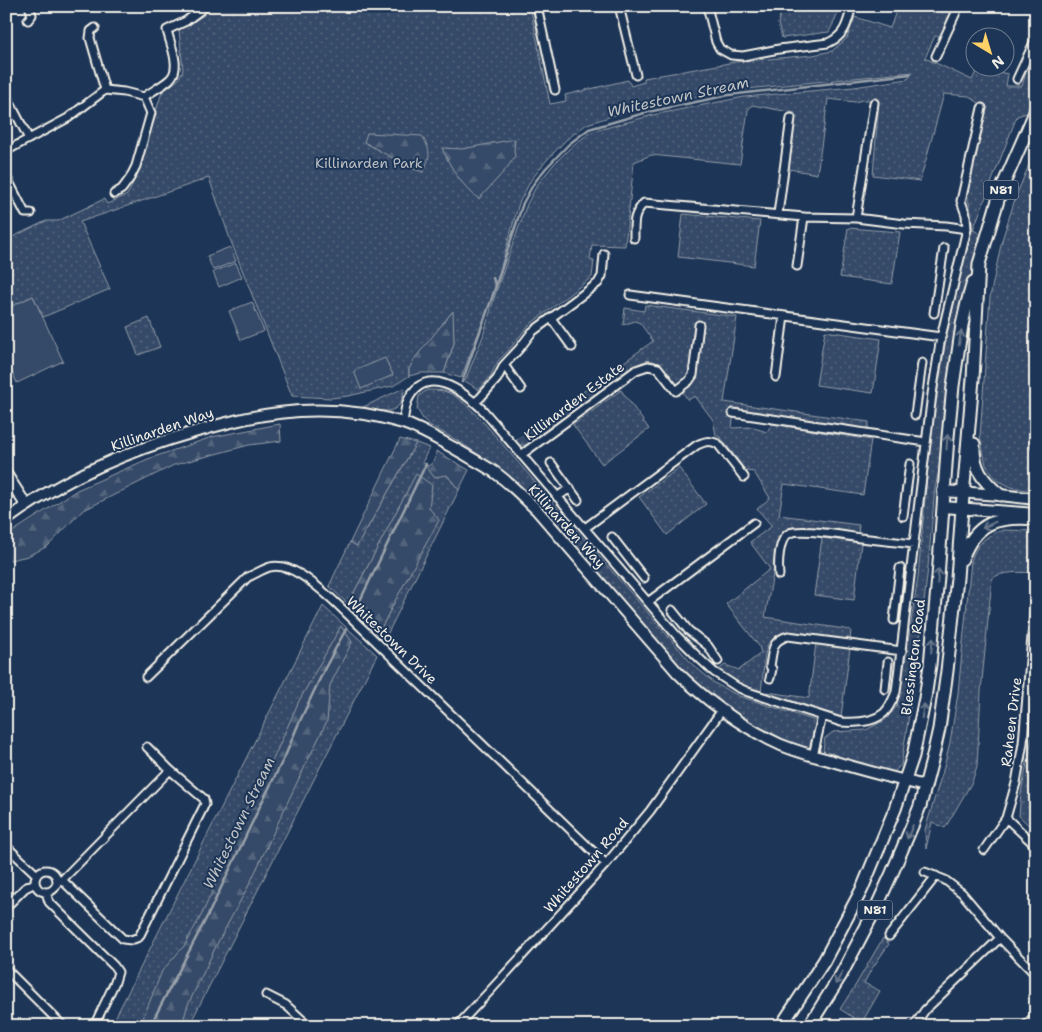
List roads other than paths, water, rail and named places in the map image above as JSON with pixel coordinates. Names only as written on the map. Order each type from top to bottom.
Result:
[{"type":"main road","name":"Blessington Road","points":[[781,1026],[824,962],[852,910],[878,852],[913,756],[930,665],[948,437],[958,353],[967,303],[1001,190],[1036,110]]},
{"type":"main road","name":"Blessington Road","points":[[809,1026],[841,975],[876,908],[912,826],[926,786],[939,729],[958,571],[973,380],[979,264]]},
{"type":"main road","points":[[973,380],[975,412],[974,457],[980,473],[1000,495]]},
{"type":"main road","points":[[958,571],[966,547],[973,536],[982,528],[1004,519],[1036,520]]},
{"type":"street","points":[[28,20],[32,15],[29,6]]},
{"type":"street","points":[[6,151],[68,118],[105,90],[144,97],[170,79],[176,71],[167,30],[186,21],[202,9],[203,6]]},
{"type":"street","points":[[537,6],[555,90]]},
{"type":"street","points":[[620,6],[636,75]]},
{"type":"street","points":[[707,6],[716,42],[720,49],[731,55],[743,56],[778,49],[828,43],[842,34],[852,6]]},
{"type":"street","points":[[936,56],[959,6]]},
{"type":"street","points":[[95,28],[91,31],[90,38],[105,90]]},
{"type":"street","points":[[1017,79],[1036,38]]},
{"type":"street","points":[[6,95],[29,139]]},
{"type":"street","points":[[114,194],[122,189],[136,166],[150,113],[144,97]]},
{"type":"street","points":[[856,218],[874,103]]},
{"type":"street","name":"Killinarden Estate","points":[[403,423],[408,400],[423,383],[431,381],[440,382],[464,395],[483,410],[687,647],[714,672],[748,692],[841,722],[866,721],[883,714],[892,703],[898,683],[932,394],[941,337],[967,229],[966,215],[961,201],[982,108]]},
{"type":"street","points":[[778,214],[791,118]]},
{"type":"street","points":[[6,176],[25,214],[31,213]]},
{"type":"street","points":[[634,238],[634,221],[637,210],[644,203],[804,217],[856,218],[967,229]]},
{"type":"street","points":[[797,266],[804,217]]},
{"type":"street","points":[[934,313],[944,248]]},
{"type":"street","points":[[475,402],[497,379],[504,365],[532,332],[598,284],[602,276],[604,254]]},
{"type":"street","points":[[940,282],[953,284]]},
{"type":"street","points":[[630,295],[941,337]]},
{"type":"street","points":[[776,377],[784,316]]},
{"type":"street","points":[[551,318],[572,347]]},
{"type":"street","name":"Killinarden Estate","points":[[521,455],[636,370],[648,366],[658,368],[676,391],[689,381],[693,375],[699,325]]},
{"type":"street","points":[[915,415],[922,363]]},
{"type":"street","points":[[504,365],[522,389]]},
{"type":"street","points":[[918,391],[932,394]]},
{"type":"street","name":"Killinarden Way","points":[[6,520],[26,505],[73,479],[132,452],[226,422],[279,413],[336,411],[370,415],[403,423],[425,432],[464,454],[494,472],[515,489],[536,509],[678,673],[701,695],[739,722],[783,746],[866,771],[926,786]]},
{"type":"street","points":[[733,414],[926,442]]},
{"type":"street","points":[[1035,446],[1036,437]]},
{"type":"street","points":[[585,528],[697,445],[706,441],[718,444],[744,477]]},
{"type":"street","points":[[551,463],[578,500]]},
{"type":"street","points":[[903,516],[910,464]]},
{"type":"street","points":[[6,474],[26,505]]},
{"type":"street","points":[[557,497],[570,488]]},
{"type":"street","points":[[943,491],[1000,495],[1036,500]]},
{"type":"street","points":[[906,494],[920,496]]},
{"type":"street","points":[[943,506],[1036,514]]},
{"type":"street","points":[[648,602],[754,523]]},
{"type":"street","points":[[779,575],[778,566],[782,541],[789,533],[796,531],[914,544]]},
{"type":"street","points":[[612,537],[644,578]]},
{"type":"street","points":[[621,571],[632,562]]},
{"type":"street","name":"Whitestown Drive","points":[[146,677],[248,577],[270,567],[282,567],[311,581],[334,601],[606,864]]},
{"type":"street","points":[[894,620],[900,568]]},
{"type":"street","name":"Raheen Drive","points":[[984,850],[1006,818],[1016,783],[1033,660],[1036,589]]},
{"type":"street","points":[[897,596],[908,598]]},
{"type":"street","points":[[672,610],[688,630],[708,646],[718,661]]},
{"type":"street","points":[[770,678],[774,644],[780,638],[788,636],[902,651]]},
{"type":"street","points":[[687,647],[697,637]]},
{"type":"street","points":[[888,662],[885,685],[898,683]]},
{"type":"street","name":"Whitestown Road","points":[[457,1026],[606,864],[650,810],[722,710]]},
{"type":"street","points":[[813,756],[822,716]]},
{"type":"street","points":[[6,908],[43,871],[50,871],[122,939],[131,940],[139,937],[205,804],[204,800],[146,747]]},
{"type":"street","points":[[6,846],[36,879],[36,886],[40,891],[53,890],[60,880],[170,770]]},
{"type":"street","points":[[1006,818],[1036,846]]},
{"type":"street","points":[[924,872],[944,880],[962,893],[1000,938],[1036,975]]},
{"type":"street","points":[[890,936],[936,876]]},
{"type":"street","points":[[46,892],[48,902],[118,972],[94,1026]]},
{"type":"street","points":[[914,1026],[925,1010],[1000,938]]},
{"type":"street","points":[[6,969],[63,1026]]},
{"type":"street","points":[[266,995],[286,1005],[309,1026]]},
{"type":"street","points":[[1024,1026],[1036,1016]]},
{"type":"waterway","name":"Whitestown Stream","points":[[462,382],[523,203],[534,183],[546,168],[569,144],[589,129],[648,112],[729,95],[911,74]]},
{"type":"waterway","name":"Whitestown Stream","points":[[493,278],[496,286]]},
{"type":"waterway","name":"Whitestown Stream","points":[[355,611],[426,464]]},
{"type":"waterway","name":"Whitestown Stream","points":[[150,1026],[208,915],[286,754],[325,668],[346,629]]},
{"type":"park label","name":"Killinarden Park","points":[[369,163]]}]
